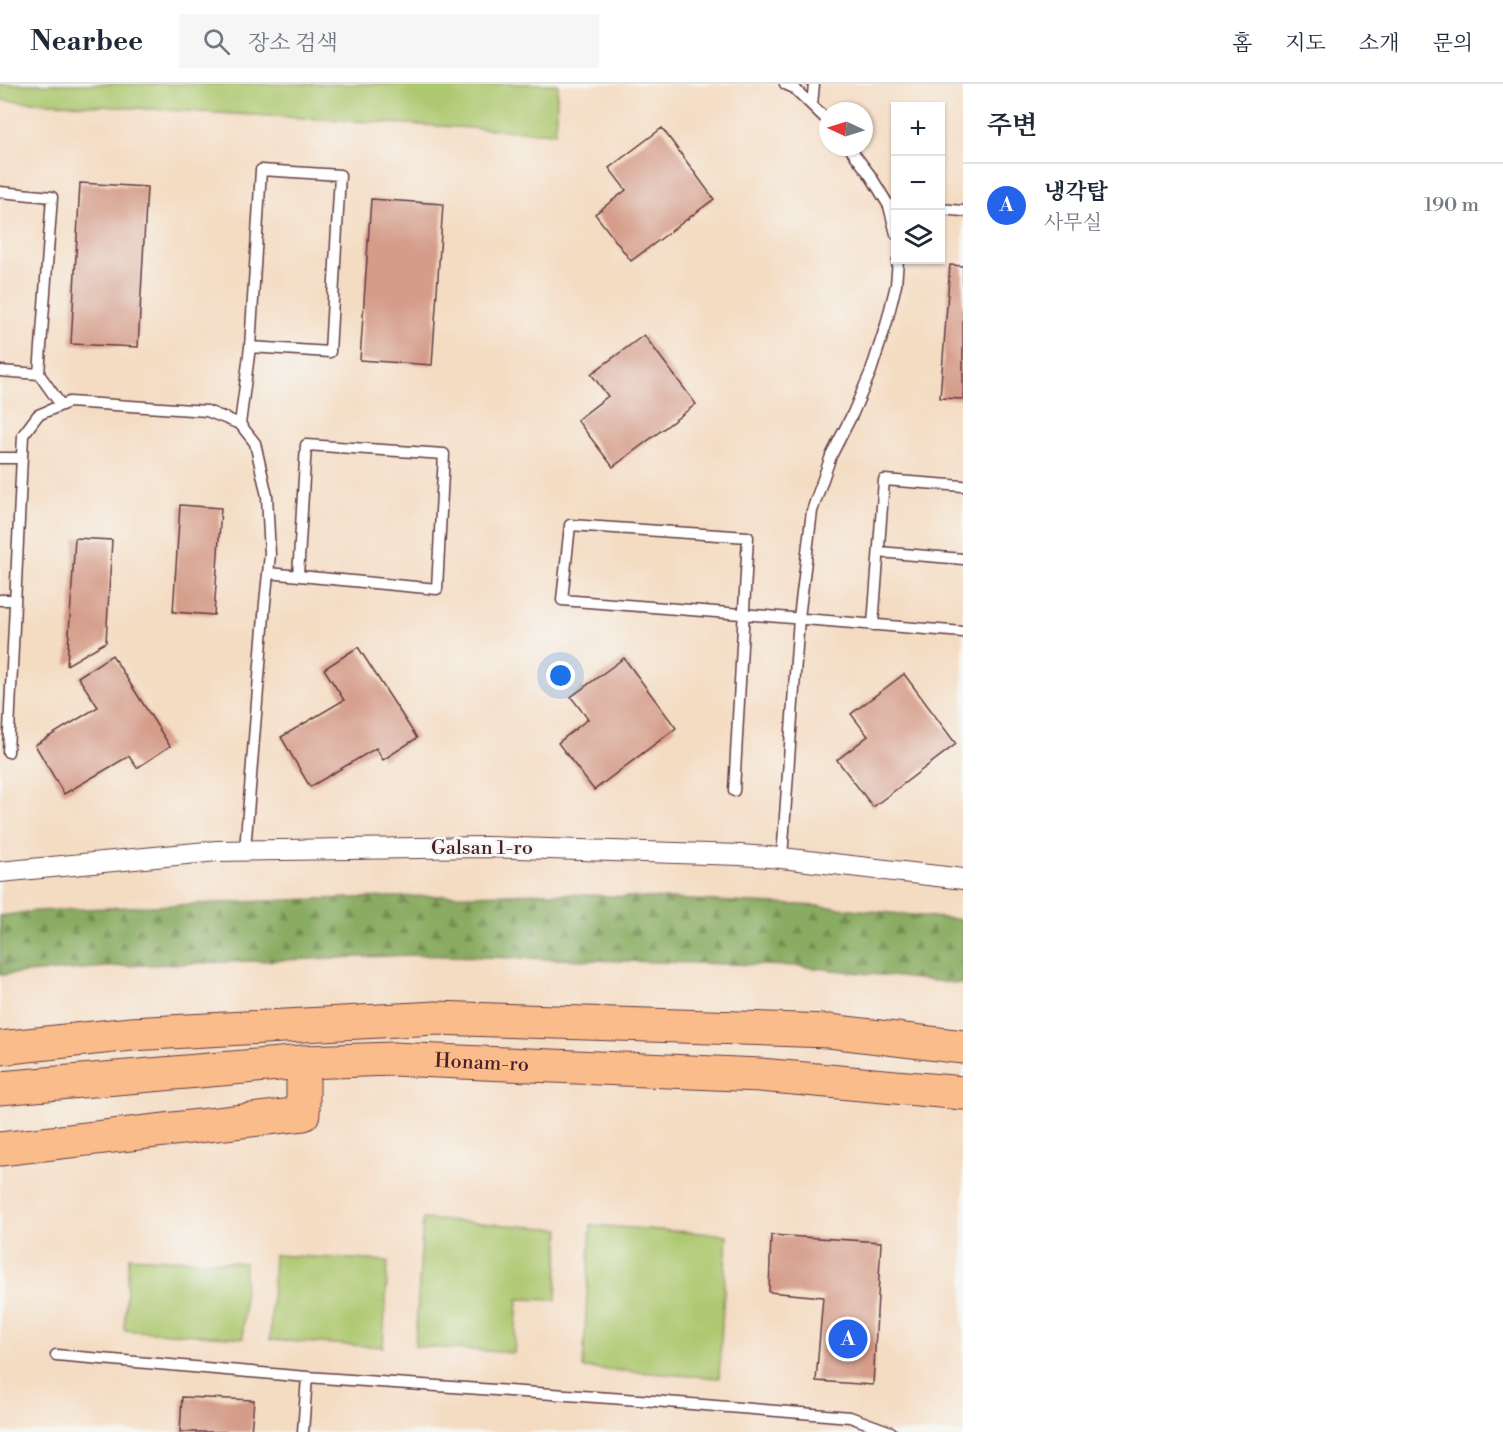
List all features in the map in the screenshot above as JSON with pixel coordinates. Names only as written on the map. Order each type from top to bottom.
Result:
[{"type":"highway","points":[[0,1048],[131,1034],[436,1018],[829,1031],[963,1047]]},
{"type":"highway","name":"Honam-ro","points":[[0,1088],[303,1062],[393,1059],[760,1075],[963,1093]]},
{"type":"highway","points":[[0,1149],[303,1114],[303,1062]]},
{"type":"street","name":"Galsan 1-ro","points":[[0,872],[217,851],[486,847],[740,855],[963,879]]},
{"type":"lane","points":[[785,84],[794,88],[819,112]]},
{"type":"lane","points":[[812,105],[814,84]]},
{"type":"lane","points":[[856,156],[891,205]]},
{"type":"lane","points":[[240,424],[249,347],[261,170],[340,174],[330,352],[249,347]]},
{"type":"lane","points":[[0,192],[52,197],[39,374],[61,405]]},
{"type":"lane","points":[[945,209],[963,211]]},
{"type":"lane","points":[[782,858],[800,618],[812,512],[831,456],[853,414],[871,371],[896,285],[898,264]]},
{"type":"lane","points":[[0,371],[39,374]]},
{"type":"lane","points":[[8,752],[4,732],[15,600],[23,435],[38,415],[69,402],[207,411],[240,424],[255,443],[267,496],[270,554],[246,850]]},
{"type":"lane","points":[[268,573],[298,576],[437,589],[444,454],[306,445],[298,576]]},
{"type":"lane","points":[[0,458],[22,458]]},
{"type":"lane","points":[[873,625],[884,480],[963,486]]},
{"type":"lane","points":[[734,790],[743,614],[748,537],[570,525],[562,600],[743,614],[800,618],[963,632]]},
{"type":"lane","points":[[879,552],[963,559]]},
{"type":"lane","points":[[0,600],[15,600]]},
{"type":"lane","points":[[56,1355],[307,1377],[850,1417],[891,1432]]},
{"type":"lane","points":[[303,1432],[307,1377]]},
{"type":"green space","points":[[0,84],[558,84],[555,133],[0,100]]},
{"type":"green space","points":[[544,893],[819,906],[963,920],[963,984],[797,966],[415,955],[121,966],[0,975],[0,916],[36,911],[314,899]]},
{"type":"green space","points":[[423,1219],[560,1229],[556,1300],[518,1299],[514,1353],[415,1346]]},
{"type":"green space","points":[[591,1225],[727,1235],[719,1378],[583,1368]]},
{"type":"green space","points":[[274,1255],[388,1261],[383,1347],[270,1340]]},
{"type":"green space","points":[[129,1257],[245,1263],[243,1338],[124,1330]]},
{"type":"building","points":[[662,128],[714,199],[631,261],[595,214],[626,190],[609,168]]},
{"type":"building","points":[[80,183],[147,187],[138,347],[71,344]]},
{"type":"building","points":[[371,199],[443,204],[432,365],[360,360]]},
{"type":"building","points":[[950,265],[963,266],[963,399],[940,398]]},
{"type":"building","points":[[644,335],[696,404],[613,467],[577,420],[608,396],[591,374]]},
{"type":"building","points":[[180,505],[221,508],[214,615],[173,612]]},
{"type":"building","points":[[75,538],[112,540],[106,642],[67,665]]},
{"type":"building","points":[[358,647],[417,738],[383,760],[376,748],[310,787],[281,737],[344,700],[324,669]]},
{"type":"building","points":[[112,655],[170,746],[137,768],[129,756],[64,794],[35,745],[98,707],[78,677]]},
{"type":"building","points":[[624,658],[676,728],[594,790],[558,743],[588,719],[571,697]]},
{"type":"building","points":[[904,674],[956,744],[873,807],[837,760],[868,736],[851,714]]},
{"type":"building","points":[[771,1235],[881,1242],[873,1385],[816,1381],[823,1297],[769,1292]]},
{"type":"building","points":[[182,1397],[254,1400],[251,1432],[180,1432]]},
{"type":"place","name":"냉각탑","points":[[848,1339]]}]
